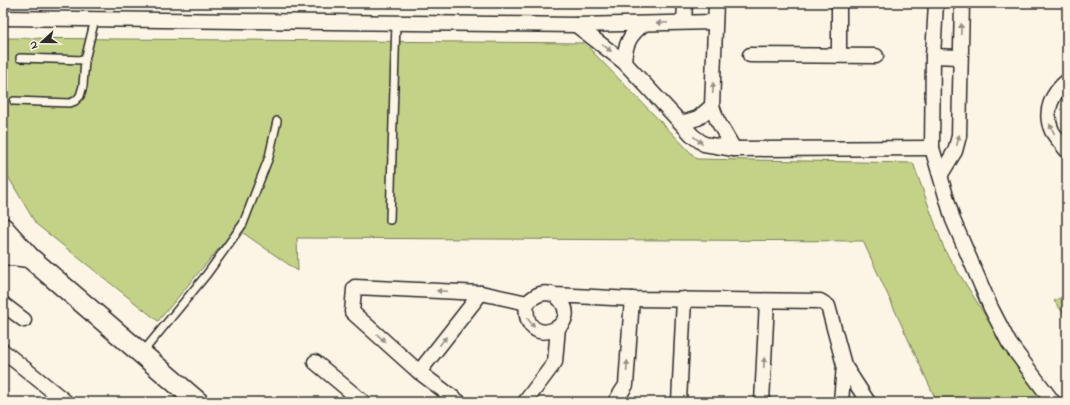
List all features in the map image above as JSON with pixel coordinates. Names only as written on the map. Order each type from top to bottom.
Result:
[{"type":"street","points":[[684,22],[685,3]]},
{"type":"street","points":[[716,3],[712,106],[717,120],[734,149]]},
{"type":"street","points":[[839,3],[839,56]]},
{"type":"street","points":[[936,3],[933,56],[932,148],[941,174],[953,220],[991,308],[1009,343],[1053,402]]},
{"type":"street","points":[[941,174],[955,151],[959,136],[961,82],[959,57],[962,3]]},
{"type":"street","points":[[3,18],[576,24],[715,22]]},
{"type":"street","points":[[576,24],[624,62],[704,144],[734,149],[932,148]]},
{"type":"street","points":[[624,62],[625,49],[628,41],[633,32],[644,24]]},
{"type":"street","points":[[750,55],[876,56]]},
{"type":"street","points":[[933,56],[959,57]]},
{"type":"street","points":[[1067,81],[1053,95],[1048,113],[1052,131],[1067,151]]},
{"type":"street","points":[[682,123],[698,118],[712,106]]},
{"type":"street","points":[[3,228],[29,257],[198,402]]},
{"type":"street","points":[[3,254],[29,257]]},
{"type":"street","points":[[459,402],[419,372],[352,312],[353,290],[355,287],[480,292],[527,303],[540,294],[547,292],[563,302],[565,314],[563,321],[552,331],[544,332],[537,330],[531,325],[527,318],[527,303]]},
{"type":"street","points":[[419,372],[480,292]]},
{"type":"street","points":[[554,295],[632,299],[820,301],[828,306],[844,365],[868,402]]},
{"type":"street","points":[[615,402],[626,386],[632,299]]},
{"type":"street","points":[[679,402],[684,300]]},
{"type":"street","points":[[762,402],[767,301]]},
{"type":"street","points":[[3,304],[24,320]]},
{"type":"street","points":[[525,402],[555,362],[558,327]]},
{"type":"street","points":[[3,351],[66,402]]},
{"type":"street","points":[[315,362],[363,402]]},
{"type":"street","points":[[841,402],[844,365]]},
{"type":"lane","points":[[14,101],[70,103],[75,101],[80,96],[83,86],[85,60],[95,19]]},
{"type":"lane","points":[[390,220],[396,22]]},
{"type":"lane","points":[[20,58],[85,60]]},
{"type":"lane","points":[[142,353],[207,274],[243,224],[269,157],[277,121]]},
{"type":"green space","points":[[4,38],[584,43],[697,159],[913,163],[945,251],[1022,374],[1044,402],[937,402],[863,241],[297,238],[298,271],[236,228],[158,321],[36,224],[3,168]]},
{"type":"green space","points":[[1067,294],[1067,318],[1054,301]]}]
